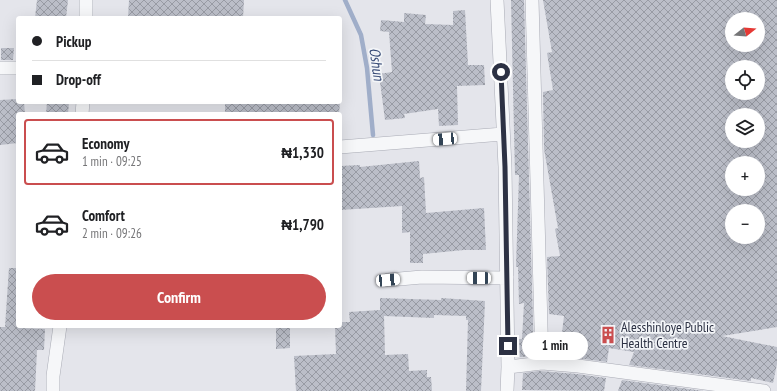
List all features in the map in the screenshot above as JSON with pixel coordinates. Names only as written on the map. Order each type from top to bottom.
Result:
[{"type":"street","points":[[86,0],[86,16]]},
{"type":"street","points":[[497,0],[504,134],[507,278],[507,391]]},
{"type":"street","points":[[532,0],[542,363]]},
{"type":"street","points":[[0,68],[16,68]]},
{"type":"street","points":[[342,148],[504,134]]},
{"type":"street","points":[[388,280],[422,277],[507,278]]},
{"type":"street","points":[[53,391],[60,328]]},
{"type":"street","points":[[508,367],[542,363],[578,366],[764,391]]},
{"type":"building","points":[[37,0],[68,0],[66,16],[35,16]]},
{"type":"building","points":[[129,0],[244,0],[243,16],[128,16]]},
{"type":"building","points":[[511,0],[524,0],[534,356],[520,357],[519,339],[522,339],[524,303],[519,304],[518,267],[516,267],[519,175],[515,175]]},
{"type":"building","points":[[543,0],[777,0],[777,327],[722,336],[777,347],[777,364],[773,383],[751,378],[751,381],[629,365],[634,352],[609,348],[607,362],[568,357],[569,341],[561,341],[564,316],[549,314],[547,257],[560,256],[555,229],[558,228],[544,149],[543,92],[553,90],[547,53],[552,52]]},
{"type":"building","points":[[465,10],[468,65],[484,65],[485,85],[457,86],[458,125],[439,126],[438,109],[404,114],[405,118],[385,120],[379,74],[392,72],[389,32],[380,31],[381,20],[404,22],[404,13],[426,15],[425,24],[453,25],[453,11]]},
{"type":"building","points":[[1,48],[14,48],[13,60],[1,60]]},
{"type":"building","points":[[16,99],[16,104],[24,104],[25,112],[16,112],[16,143],[0,145],[0,100]]},
{"type":"building","points":[[47,104],[69,104],[68,112],[46,112]]},
{"type":"building","points":[[225,104],[340,104],[339,112],[225,112]]},
{"type":"building","points":[[419,161],[420,178],[424,177],[426,213],[484,208],[486,250],[464,250],[423,254],[423,263],[410,263],[410,232],[402,233],[402,206],[342,210],[342,166],[360,165],[360,167]]},
{"type":"building","points":[[9,268],[16,268],[16,328],[45,329],[44,350],[37,350],[35,391],[0,391],[0,327],[5,327]]},
{"type":"building","points":[[380,298],[441,300],[441,298],[485,301],[481,391],[466,391],[468,320],[466,320],[466,316],[434,315],[434,318],[384,316],[385,355],[408,354],[409,371],[427,370],[427,377],[431,377],[432,391],[296,391],[294,356],[336,354],[335,328],[342,328],[342,322],[350,322],[349,312],[380,310]]},
{"type":"building","points":[[276,328],[290,328],[290,348],[276,349]]},
{"type":"building","points":[[539,371],[606,378],[604,391],[522,390],[523,373]]},
{"type":"building","points":[[622,380],[704,391],[618,391]]},
{"type":"waterway","name":"Oshun","points":[[345,0],[361,35],[367,68],[373,135]]},
{"type":"place","name":"Alesshinloye Public Health Centre","points":[[608,335]]},
{"type":"route","points":[[501,72],[505,167],[508,346]]}]
